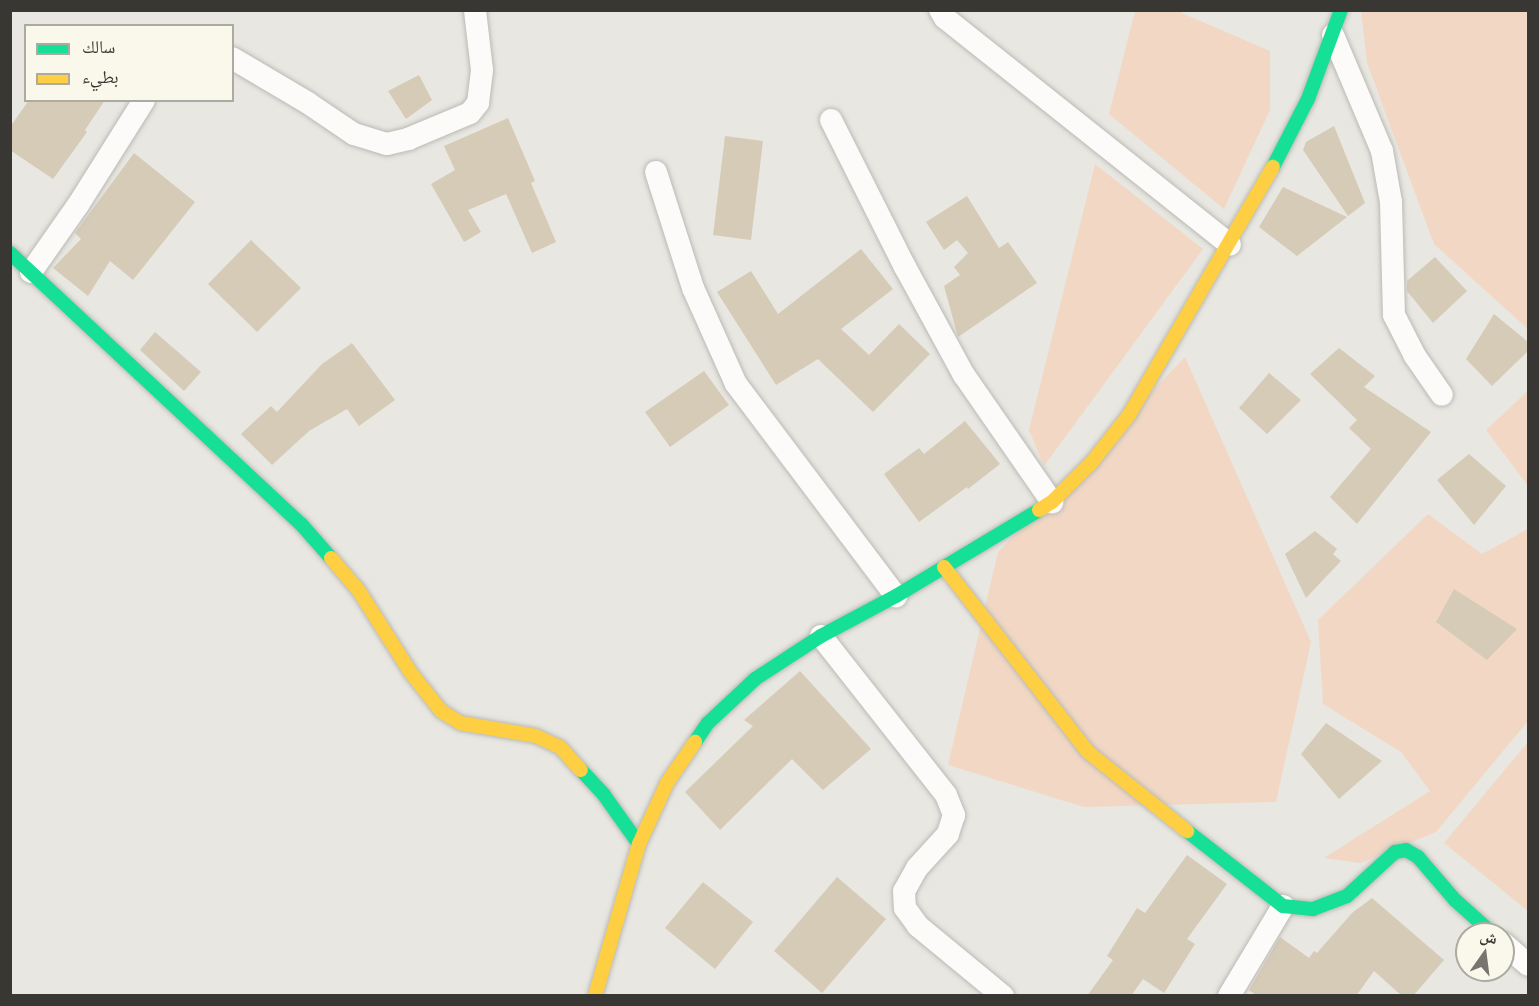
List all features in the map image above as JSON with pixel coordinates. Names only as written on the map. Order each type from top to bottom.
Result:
[{"type":"street","points":[[234,59],[308,103],[354,134],[387,144],[470,113],[478,103],[482,70],[475,10]]},
{"type":"street","points":[[940,10],[945,18],[1230,245]]},
{"type":"street","points":[[594,996],[639,844],[667,783],[708,723],[755,679],[820,636],[896,596],[1053,502],[1092,462],[1129,415],[1230,245],[1285,146],[1308,99],[1341,10]]},
{"type":"street","points":[[1333,35],[1382,151],[1392,202],[1394,315],[1415,356],[1442,395]]},
{"type":"street","points":[[31,272],[78,205],[143,102]]},
{"type":"street","points":[[831,120],[904,267],[964,375],[1053,502]]},
{"type":"street","points":[[656,172],[693,288],[736,384],[896,596]]},
{"type":"street","points":[[10,252],[301,524],[359,591],[411,673],[441,711],[460,723],[536,736],[560,747],[604,795],[639,844]]},
{"type":"street","points":[[944,567],[1088,752],[1283,906],[1313,909],[1347,896],[1395,852],[1406,850],[1418,857],[1455,900],[1480,922]]},
{"type":"street","points":[[820,636],[946,795],[954,815],[948,834],[917,868],[904,891],[905,908],[918,926],[1004,996]]},
{"type":"street","points":[[1229,996],[1283,906]]},
{"type":"street","points":[[1515,954],[1528,965]]},
{"type":"shaded area","points":[[1135,11],[1182,11],[1182,13],[1270,51],[1270,110],[1224,209],[1109,114]]},
{"type":"shaded area","points":[[1361,11],[1528,11],[1528,329],[1434,244],[1367,63]]},
{"type":"shaded area","points":[[1095,164],[1203,249],[1044,466],[1029,430]]},
{"type":"shaded area","points":[[1185,357],[1311,642],[1276,802],[1084,807],[948,765],[998,552]]},
{"type":"shaded area","points":[[1528,391],[1528,486],[1486,430]]},
{"type":"shaded area","points":[[1428,514],[1482,554],[1528,529],[1528,721],[1436,832],[1360,863],[1324,858],[1430,791],[1401,752],[1323,704],[1318,620]]},
{"type":"shaded area","points":[[1528,742],[1528,911],[1444,843]]},
{"type":"building","points":[[419,75],[432,100],[406,119],[388,91]]},
{"type":"building","points":[[28,102],[104,102],[85,130],[87,132],[53,179],[10,150],[10,127]]},
{"type":"building","points":[[508,118],[535,181],[531,183],[556,242],[532,253],[506,194],[468,210],[481,232],[464,242],[431,184],[455,170],[444,146]]},
{"type":"building","points":[[1334,126],[1365,203],[1348,216],[1303,150],[1306,142]]},
{"type":"building","points":[[725,136],[763,141],[751,240],[713,235]]},
{"type":"building","points":[[134,153],[195,202],[133,280],[110,261],[88,296],[53,268],[81,239],[75,233]]},
{"type":"building","points":[[1283,187],[1347,217],[1297,256],[1259,227]]},
{"type":"building","points":[[967,196],[999,248],[1008,242],[1037,283],[958,337],[944,286],[960,275],[954,267],[968,253],[957,240],[944,250],[926,222]]},
{"type":"building","points":[[251,240],[301,288],[257,332],[208,284]]},
{"type":"building","points":[[861,249],[893,289],[841,329],[869,355],[899,324],[930,354],[873,412],[818,359],[776,385],[717,292],[751,271],[778,314]]},
{"type":"building","points":[[1435,257],[1467,291],[1433,323],[1407,291],[1407,281]]},
{"type":"building","points":[[1494,314],[1528,342],[1528,351],[1492,386],[1466,359]]},
{"type":"building","points":[[155,332],[201,372],[184,391],[140,350]]},
{"type":"building","points":[[352,343],[395,400],[359,426],[347,409],[309,431],[272,465],[241,434],[271,406],[277,412],[322,364]]},
{"type":"building","points":[[1339,348],[1375,376],[1364,387],[1431,432],[1357,524],[1330,497],[1371,449],[1349,428],[1357,420],[1310,374]]},
{"type":"building","points":[[704,371],[729,405],[670,447],[645,412]]},
{"type":"building","points":[[1269,373],[1301,400],[1267,434],[1239,408]]},
{"type":"building","points":[[965,421],[1000,464],[919,522],[884,474],[919,448],[924,454]]},
{"type":"building","points":[[1469,454],[1506,486],[1474,525],[1437,480]]},
{"type":"building","points":[[1315,531],[1337,549],[1333,554],[1341,561],[1306,598],[1285,554]]},
{"type":"building","points":[[1454,589],[1517,629],[1487,660],[1436,622]]},
{"type":"building","points":[[800,671],[871,749],[823,790],[792,759],[720,830],[685,792],[753,726],[744,720]]},
{"type":"building","points":[[1326,723],[1382,761],[1339,799],[1301,754]]},
{"type":"building","points":[[1187,855],[1227,884],[1187,939],[1195,944],[1164,993],[1143,979],[1131,996],[1087,996],[1113,960],[1107,956],[1137,908],[1145,913]]},
{"type":"building","points":[[837,877],[886,919],[822,993],[774,951]]},
{"type":"building","points":[[703,882],[753,922],[715,969],[665,928]]},
{"type":"building","points":[[1372,898],[1444,960],[1413,996],[1402,996],[1374,971],[1356,996],[1257,996],[1249,990],[1280,937],[1309,958],[1314,951],[1317,953],[1352,913]]},
{"type":"traffic: fast","points":[[1273,167],[1308,99],[1341,10]]},
{"type":"traffic: fast","points":[[10,253],[301,524],[331,558]]},
{"type":"traffic: fast","points":[[695,742],[708,723],[755,679],[821,636],[896,596],[1039,510]]},
{"type":"traffic: fast","points":[[581,770],[604,795],[639,844]]},
{"type":"traffic: fast","points":[[1187,831],[1283,906],[1313,909],[1347,896],[1395,852],[1406,850],[1418,857],[1455,900],[1480,922]]},
{"type":"traffic: slow","points":[[1039,510],[1052,502],[1092,462],[1129,415],[1273,167]]},
{"type":"traffic: slow","points":[[331,558],[359,591],[411,673],[441,711],[460,723],[536,736],[560,747],[581,770]]},
{"type":"traffic: slow","points":[[944,567],[1088,752],[1187,831]]},
{"type":"traffic: slow","points":[[595,996],[639,844],[667,783],[695,742]]}]
